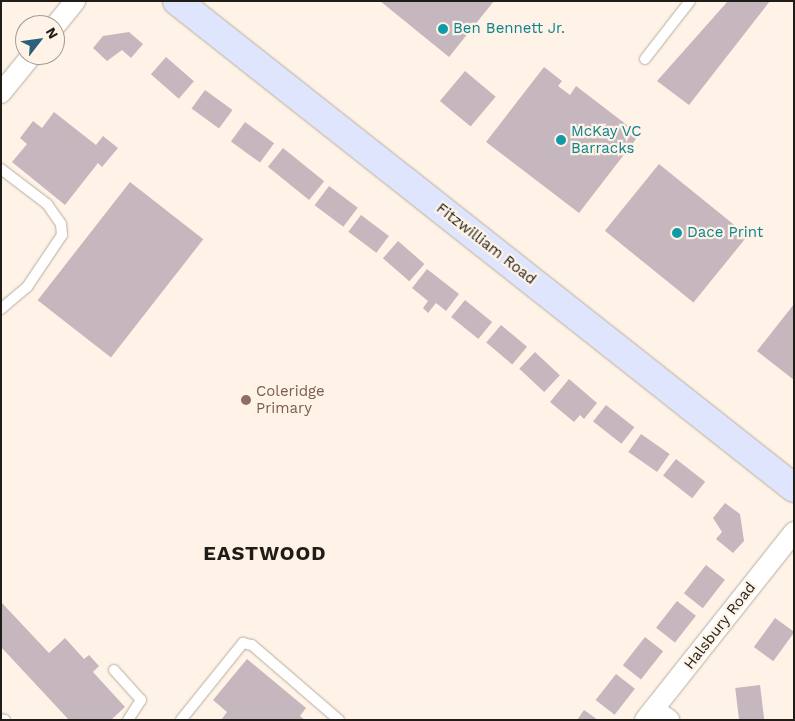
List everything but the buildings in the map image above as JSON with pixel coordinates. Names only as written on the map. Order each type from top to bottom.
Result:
[{"type":"main road","name":"Fitzwilliam Road","points":[[177,1],[794,488]]},
{"type":"street","points":[[64,15],[75,1]]},
{"type":"street","points":[[1,93],[24,65]]},
{"type":"street","name":"Halsbury Road","points":[[656,716],[794,532]]},
{"type":"lane","points":[[646,59],[690,1]]},
{"type":"lane","points":[[1,169],[48,204],[61,224],[62,235],[27,287],[1,309]]},
{"type":"lane","points":[[181,720],[243,642],[259,651],[339,720]]},
{"type":"lane","points":[[114,670],[141,700],[128,720]]},
{"type":"place","name":"Ben Bennett Jr.","points":[[443,29]]},
{"type":"place","name":"McKay VC Barracks","points":[[561,140]]},
{"type":"place","name":"Dace Print","points":[[677,233]]},
{"type":"place","name":"Coleridge Primary","points":[[246,400]]},
{"type":"district","name":"EASTWOOD","points":[[265,553]]}]
